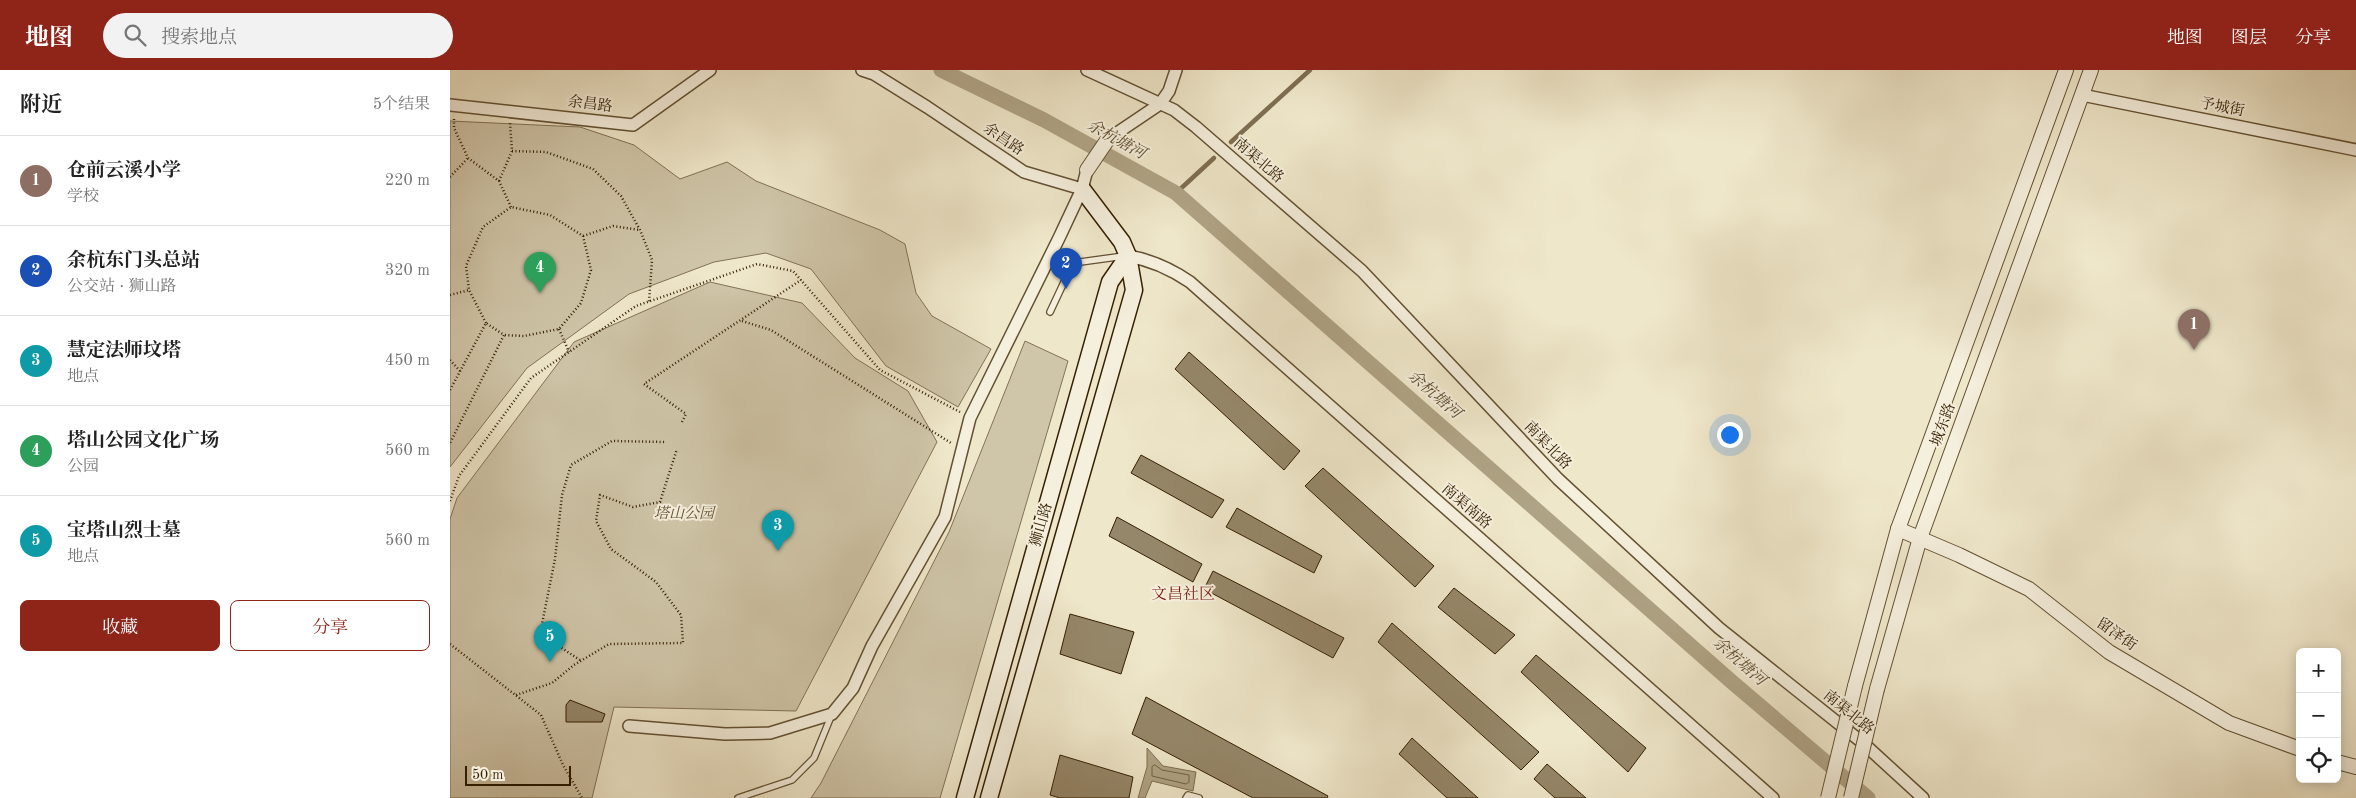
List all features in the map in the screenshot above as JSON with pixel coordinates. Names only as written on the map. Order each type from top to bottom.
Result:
[{"type":"main road","name":"狮山路","points":[[989,798],[1134,290],[1128,256],[1122,242],[1082,188]]},
{"type":"main road","name":"狮山路","points":[[965,798],[1110,282],[1128,256]]},
{"type":"street","name":"余昌路","points":[[453,105],[633,125],[710,70]]},
{"type":"street","name":"余昌路","points":[[862,70],[874,74],[928,106],[1024,172],[1082,188]]},
{"type":"street","name":"南渠北路","points":[[1087,70],[1174,110],[1362,271],[1558,479],[1719,628],[1863,743],[1923,798]]},
{"type":"street","points":[[629,726],[725,734],[770,733],[832,714],[853,688],[872,646],[945,517],[970,418],[1082,188],[1087,170],[1108,139],[1160,104],[1169,91],[1176,70]]},
{"type":"street","name":"城东路","points":[[1828,798],[1855,686],[1898,529],[2066,70]]},
{"type":"street","name":"城东路","points":[[1851,798],[1877,689],[1920,538],[2091,70]]},
{"type":"street","name":"予城街","points":[[2082,95],[2356,150]]},
{"type":"street","name":"南渠南路","points":[[1128,256],[1145,259],[1167,268],[1190,282],[1773,798]]},
{"type":"street","name":"留泽街","points":[[1898,529],[2029,589],[2109,652],[2228,723],[2296,748]]},
{"type":"street","points":[[2341,763],[2356,767]]},
{"type":"lane","points":[[1050,312],[1073,263],[1128,256]]},
{"type":"lane","points":[[738,798],[792,780],[814,758],[832,714]]},
{"type":"lane","points":[[1186,798],[1188,795],[1199,798]]},
{"type":"path","points":[[453,105],[454,128],[468,158],[498,182],[511,207]]},
{"type":"path","points":[[498,182],[512,151],[510,111]]},
{"type":"path","points":[[512,151],[546,152],[593,169],[622,196],[640,230],[652,260],[649,302]]},
{"type":"path","points":[[450,177],[468,158]]},
{"type":"path","points":[[511,207],[550,215],[583,236],[591,270],[581,303],[559,330],[524,336],[504,335],[486,323],[470,290],[466,266],[483,227],[511,207]]},
{"type":"path","points":[[583,236],[613,226],[640,230]]},
{"type":"path","points":[[450,501],[459,476],[531,378],[636,306],[757,264],[793,271],[880,370],[970,418]]},
{"type":"path","points":[[682,422],[686,414],[644,384],[742,321],[801,280]]},
{"type":"path","points":[[450,295],[470,290]]},
{"type":"path","points":[[742,321],[771,330],[962,449]]},
{"type":"path","points":[[450,390],[486,323]]},
{"type":"path","points":[[559,330],[570,352]]},
{"type":"path","points":[[450,443],[504,335]]},
{"type":"path","points":[[450,360],[460,371]]},
{"type":"path","points":[[581,660],[540,634],[555,559],[562,495],[571,465],[612,441],[666,442]]},
{"type":"path","points":[[516,695],[552,683],[581,660],[609,644],[683,643],[681,615],[656,582],[611,549],[596,521],[600,495],[633,506],[660,502],[677,450]]},
{"type":"path","points":[[450,644],[540,715],[563,765],[582,798]]},
{"type":"green space","points":[[450,121],[580,127],[634,145],[680,179],[727,162],[756,181],[880,230],[905,244],[916,293],[932,316],[991,349],[958,407],[886,366],[811,269],[766,253],[714,262],[629,294],[527,368],[450,467]]},
{"type":"green space","name":"塔山公园","points":[[710,282],[802,303],[855,358],[908,391],[937,442],[796,711],[614,707],[592,798],[450,798],[450,519],[457,498],[574,342]]},
{"type":"green space","points":[[1025,341],[1068,361],[940,798],[811,798],[821,783],[949,532]]},
{"type":"water","points":[[1147,748],[1163,766],[1196,772],[1193,791],[1152,781],[1145,798],[1138,798],[1147,767]]},
{"type":"building","points":[[1189,352],[1300,451],[1284,470],[1175,369]]},
{"type":"building","points":[[1141,455],[1224,500],[1212,518],[1131,473]]},
{"type":"building","points":[[1323,468],[1434,566],[1415,587],[1305,486]]},
{"type":"building","points":[[1237,508],[1322,556],[1314,573],[1226,527]]},
{"type":"building","points":[[1117,517],[1202,564],[1193,582],[1109,536]]},
{"type":"building","points":[[1213,571],[1344,638],[1333,658],[1204,589]]},
{"type":"building","points":[[1454,588],[1515,635],[1495,654],[1438,607]]},
{"type":"building","points":[[1070,614],[1134,632],[1121,674],[1060,654]]},
{"type":"building","points":[[1392,623],[1539,752],[1521,770],[1378,642]]},
{"type":"building","points":[[1536,655],[1646,748],[1628,772],[1521,672]]},
{"type":"building","points":[[1146,697],[1328,796],[1327,798],[1253,798],[1132,734]]},
{"type":"building","points":[[570,700],[605,714],[602,722],[566,722],[566,705]]},
{"type":"building","points":[[1412,738],[1478,798],[1447,798],[1399,754]]},
{"type":"building","points":[[1060,755],[1133,777],[1129,798],[1060,798],[1050,795]]},
{"type":"building","points":[[1547,764],[1586,798],[1555,798],[1534,779]]},
{"type":"waterway","name":"余杭塘河","points":[[941,70],[1044,120],[1176,193],[1732,682],[1868,798]]},
{"type":"waterway","points":[[1231,142],[1310,70]]},
{"type":"waterway","points":[[1176,193],[1214,158]]},
{"type":"place","name":"余杭东门头总站","points":[[1066,289]]},
{"type":"place","name":"塔山公园文化广场","points":[[540,293]]},
{"type":"place","name":"仓前云溪小学","points":[[2194,350]]},
{"type":"place","name":"慧定法师坟塔","points":[[778,551]]},
{"type":"place","name":"宝塔山烈士墓","points":[[550,662]]},
{"type":"district","name":"文昌社区","points":[[1183,595]]}]
